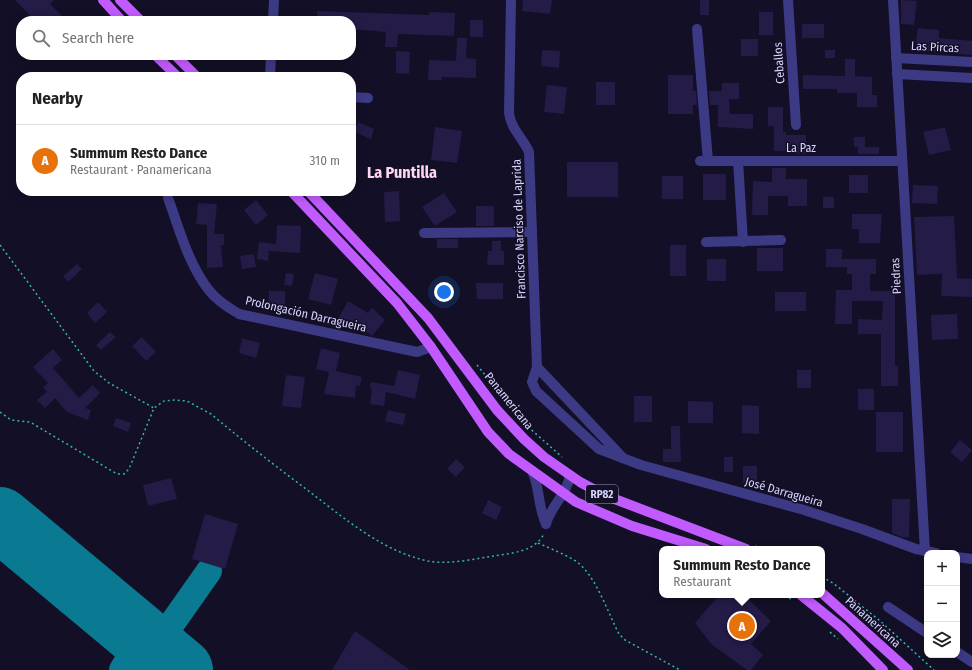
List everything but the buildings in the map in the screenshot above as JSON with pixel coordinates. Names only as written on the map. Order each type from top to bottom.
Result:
[{"type":"main road","points":[[103,0],[117,16]]},
{"type":"main road","points":[[120,0],[136,16]]},
{"type":"main road","points":[[160,60],[173,72]]},
{"type":"main road","points":[[180,60],[192,72]]},
{"type":"main road","name":"RP82","points":[[296,196],[397,303],[432,347],[488,432],[509,454],[563,495],[603,515],[696,546]]},
{"type":"main road","name":"Panamericana","points":[[313,196],[428,318],[510,425],[544,458],[570,475],[612,498],[744,546]]},
{"type":"main road","name":"Panamericana","points":[[825,596],[908,670]]},
{"type":"main road","points":[[805,598],[842,628],[883,670]]},
{"type":"street","points":[[273,16],[274,0]]},
{"type":"street","name":"Francisco Narciso de Laprida","points":[[511,0],[509,113],[514,131],[525,144],[529,152],[537,367]]},
{"type":"street","name":"Ceballos","points":[[788,0],[796,125]]},
{"type":"street","name":"Piedras","points":[[893,0],[926,550]]},
{"type":"street","name":"La Paz","points":[[697,29],[704,161],[902,161]]},
{"type":"street","name":"Las Pircas","points":[[896,58],[972,62]]},
{"type":"street","points":[[270,72],[271,60]]},
{"type":"street","points":[[897,74],[972,78]]},
{"type":"street","points":[[356,97],[368,98]]},
{"type":"street","points":[[738,161],[743,242]]},
{"type":"street","name":"Prolongación Darragueira","points":[[168,198],[185,243],[208,289],[222,303],[239,314],[418,352],[432,347]]},
{"type":"street","points":[[424,233],[532,232]]},
{"type":"street","points":[[706,242],[781,240]]},
{"type":"street","name":"José Darragueira","points":[[623,458],[537,367],[532,382],[536,391],[599,450],[641,465],[804,510],[924,550]]},
{"type":"street","points":[[533,473],[538,483],[540,506],[546,524]]},
{"type":"street","points":[[546,524],[552,508],[563,495],[570,475]]},
{"type":"street","points":[[960,557],[972,559]]},
{"type":"street","points":[[888,607],[924,630]]},
{"type":"street","points":[[960,654],[972,662]]},
{"type":"path","points":[[0,245],[94,372],[108,383],[154,408]]},
{"type":"path","points":[[474,362],[526,425],[567,461]]},
{"type":"path","points":[[0,412],[11,420],[30,422],[117,474],[124,474],[129,469],[154,408],[164,402],[174,400],[187,401],[199,407],[348,522],[407,556],[443,562],[514,553],[538,543],[544,533],[546,524]]},
{"type":"path","points":[[538,543],[568,557],[584,569],[594,583],[618,634],[625,640],[680,670]]},
{"type":"path","points":[[825,578],[878,620],[934,670]]},
{"type":"taxiway","points":[[173,664],[169,633],[171,625],[209,571]]},
{"type":"taxiway","points":[[117,618],[137,627],[150,630],[157,630],[171,625]]},
{"type":"taxiway","points":[[122,670],[141,638]]},
{"type":"runway","points":[[0,519],[181,670]]},
{"type":"place","name":"Summum Resto Dance","points":[[742,626]]},
{"type":"district","name":"La Puntilla","points":[[402,172]]}]
